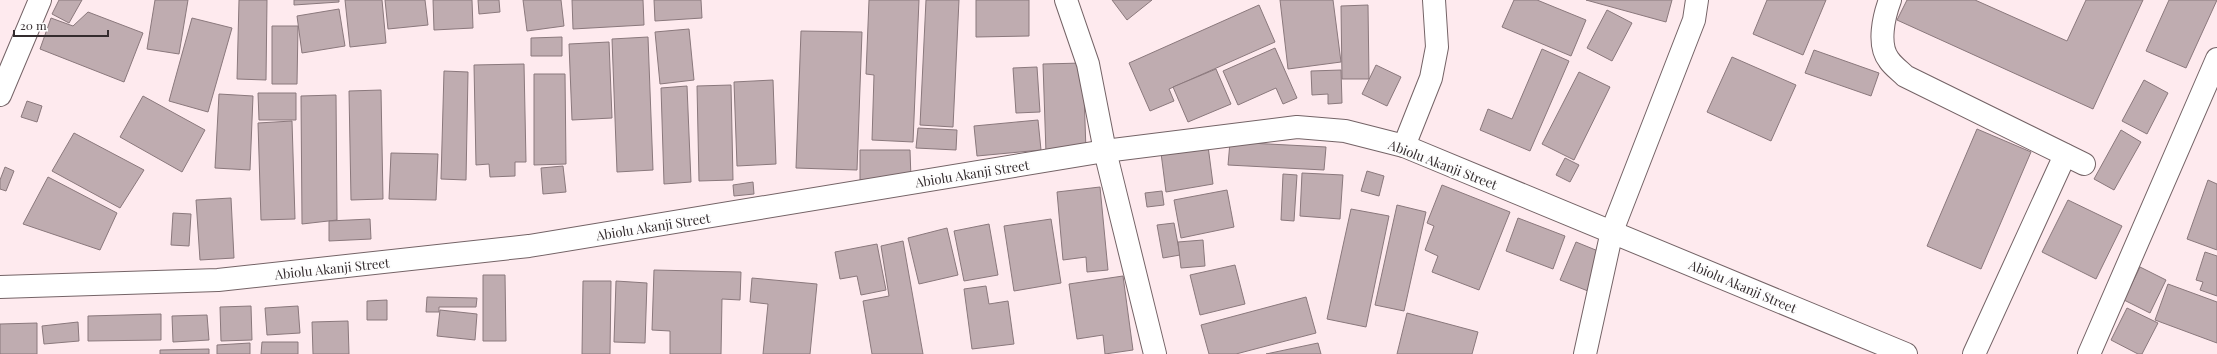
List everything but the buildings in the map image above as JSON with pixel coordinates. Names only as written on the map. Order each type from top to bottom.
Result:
[{"type":"street","points":[[0,95],[40,0]]},
{"type":"street","points":[[1066,0],[1088,64],[1105,151],[1155,354]]},
{"type":"street","points":[[1404,146],[1431,78],[1437,47],[1434,0]]},
{"type":"street","points":[[1585,354],[1612,232],[1694,20],[1697,0]]},
{"type":"street","points":[[1890,0],[1883,17],[1883,40],[1888,59],[1905,76],[2075,159],[1974,354]]},
{"type":"street","points":[[2089,354],[2217,59]]},
{"type":"street","name":"Abiolu Akanji Street","points":[[0,287],[218,280],[529,246],[1105,151],[1297,127],[1345,131],[1404,146],[1906,354]]}]
